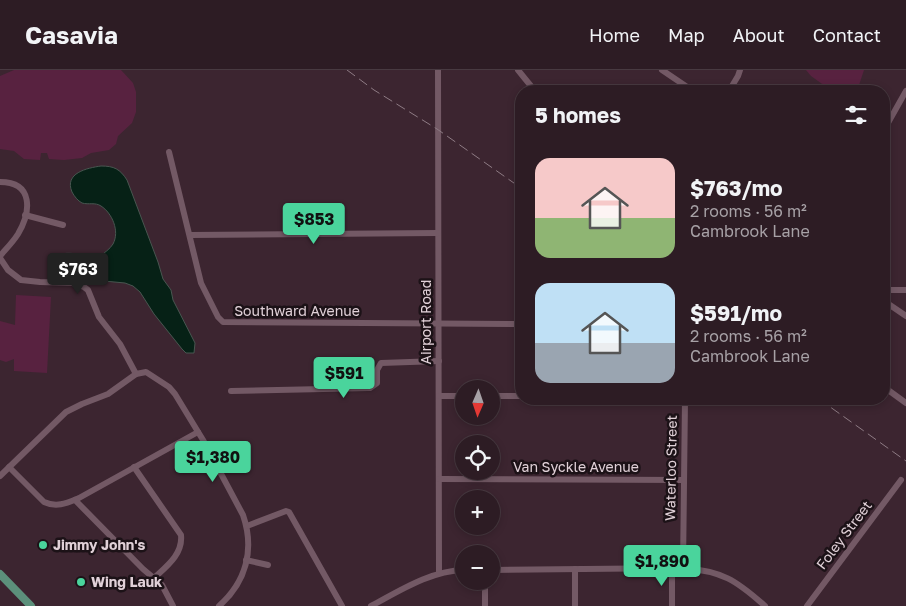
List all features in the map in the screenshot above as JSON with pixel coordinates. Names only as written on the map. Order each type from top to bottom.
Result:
[{"type":"main road","points":[[0,574],[31,606]]},
{"type":"street","name":"Airport Road","points":[[438,70],[438,573]]},
{"type":"street","points":[[518,70],[529,85]]},
{"type":"street","points":[[662,70],[684,85]]},
{"type":"street","points":[[733,85],[740,70]]},
{"type":"street","points":[[890,119],[906,91]]},
{"type":"street","name":"Southward Avenue","points":[[169,152],[201,283],[218,317],[225,323],[515,324]]},
{"type":"street","points":[[0,182],[13,183],[21,188],[27,200],[25,215],[17,234],[0,257],[8,270],[21,280],[72,283],[88,290],[99,317],[120,344],[136,374]]},
{"type":"street","points":[[25,215],[63,225]]},
{"type":"street","points":[[190,235],[438,234]]},
{"type":"street","points":[[890,290],[906,290]]},
{"type":"street","points":[[890,305],[906,316]]},
{"type":"street","points":[[231,391],[370,388],[376,383],[377,370],[381,363],[439,361]]},
{"type":"street","points":[[0,476],[66,412],[108,394],[136,374],[146,372],[169,387],[184,407],[243,515],[247,526],[246,560],[240,582],[220,606]]},
{"type":"street","points":[[890,391],[906,403]]},
{"type":"street","points":[[439,396],[455,396]]},
{"type":"street","points":[[500,396],[515,396]]},
{"type":"street","name":"Waterloo Street","points":[[683,568],[685,405]]},
{"type":"street","points":[[10,466],[47,504],[58,505],[75,500],[198,432]]},
{"type":"street","points":[[134,467],[181,535],[182,544],[180,551],[154,578]]},
{"type":"street","name":"Van Syckle Avenue","points":[[439,479],[684,480]]},
{"type":"street","name":"Foley Street","points":[[807,606],[901,480]]},
{"type":"street","points":[[75,500],[154,578],[166,591],[173,606]]},
{"type":"street","points":[[247,526],[283,511],[289,512],[342,606]]},
{"type":"street","points":[[246,560],[268,566]]},
{"type":"street","points":[[672,568],[672,606]]},
{"type":"street","points":[[575,569],[575,606]]},
{"type":"street","points":[[500,570],[701,569],[734,580],[764,606]]},
{"type":"street","points":[[371,606],[428,577],[438,573],[455,571]]},
{"type":"street","points":[[485,590],[485,606]]},
{"type":"shaded area","points":[[14,70],[121,70],[133,83],[136,92],[136,112],[132,123],[118,136],[116,144],[109,150],[91,153],[82,158],[49,159],[47,153],[41,153],[40,160],[24,159],[14,151],[0,149],[0,76]]},
{"type":"shaded area","points":[[806,70],[864,70],[859,85],[824,85]]},
{"type":"shaded area","points":[[101,166],[116,169],[127,180],[163,279],[171,290],[173,300],[195,343],[194,353],[186,353],[182,349],[154,314],[140,292],[133,286],[125,283],[104,281],[76,271],[65,273],[52,270],[52,258],[58,255],[69,253],[99,257],[113,244],[116,234],[114,223],[108,213],[99,205],[81,202],[73,194],[70,186],[71,180],[78,173],[89,168]]},
{"type":"shaded area","points":[[16,295],[51,297],[47,373],[14,371],[14,359],[6,362],[0,360],[0,321],[15,325]]},
{"type":"railway","points":[[347,70],[374,90],[437,129],[515,184]]},
{"type":"railway","points":[[827,405],[906,461]]},
{"type":"place","name":"Jimmy John's","points":[[43,545]]},
{"type":"place","name":"Wing Lauk","points":[[81,582]]}]
